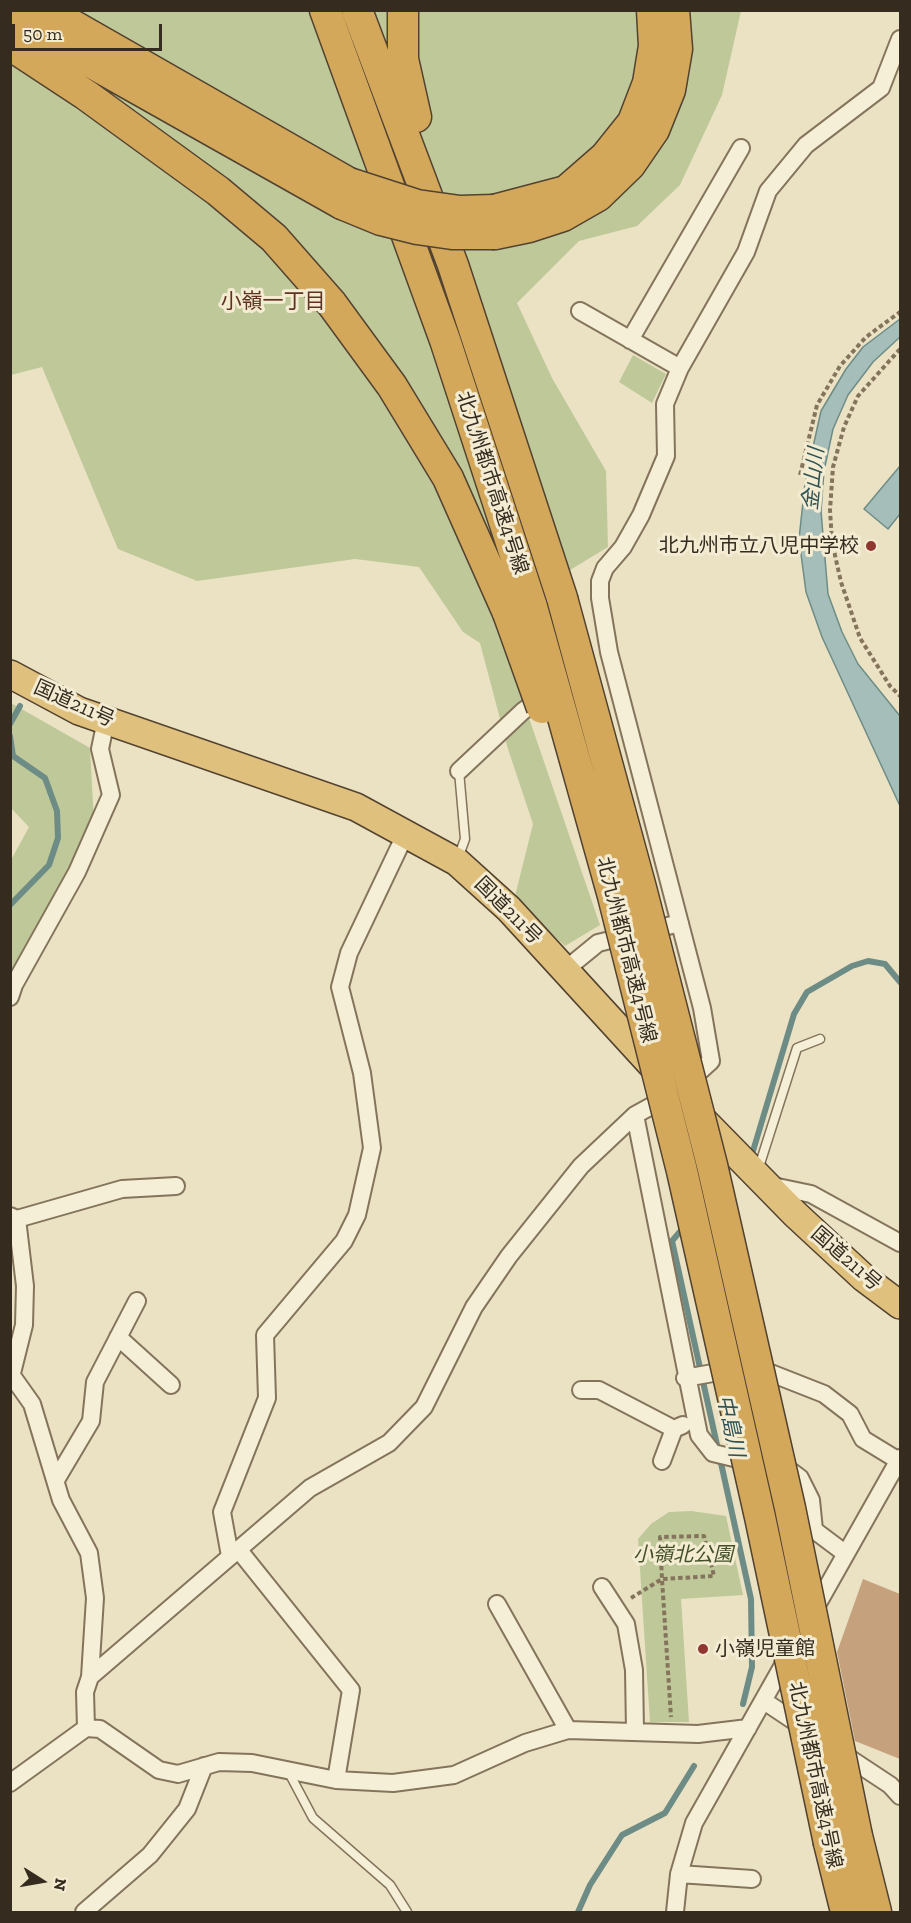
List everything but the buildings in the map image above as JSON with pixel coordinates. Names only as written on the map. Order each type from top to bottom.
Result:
[{"type":"highway","points":[[46,10],[346,193]]},
{"type":"highway","name":"北九州都市高速4号線","points":[[325,10],[445,340],[520,610],[613,896],[682,1171],[760,1517],[843,1840],[876,1912]]},
{"type":"highway","name":"北九州都市高速4号線","points":[[357,10],[453,265],[562,598],[641,888],[711,1165],[790,1508],[843,1840],[846,1912]]},
{"type":"highway","points":[[403,10],[403,59],[411,100],[543,493],[562,598]]},
{"type":"highway","points":[[495,222],[566,191],[605,158],[633,122],[648,83],[654,46],[652,10]]},
{"type":"highway","points":[[10,17],[346,193],[460,211],[495,222],[530,227],[563,216],[598,196],[630,165],[654,130],[670,90],[676,49],[674,10]]},
{"type":"highway","points":[[10,45],[86,95],[218,191],[274,238],[332,304],[392,386],[448,478],[520,610]]},
{"type":"highway","name":"国道211号","points":[[10,674],[79,711],[356,807],[457,862],[509,909],[761,1180],[864,1278],[900,1305]]},
{"type":"street","points":[[90,1677],[310,1488],[389,1443],[424,1407],[474,1307],[509,1256],[581,1166],[635,1115],[677,1092],[711,1061],[702,1008],[609,652],[600,598],[600,581],[604,568],[623,548],[666,456],[665,404],[680,368],[746,252],[768,191],[806,145],[881,88],[900,39]]},
{"type":"street","points":[[630,340],[741,148]]},
{"type":"street","points":[[580,311],[680,368]]},
{"type":"street","points":[[459,771],[523,711],[609,652]]},
{"type":"street","points":[[10,997],[14,985],[77,872],[111,795],[100,750],[106,720]]},
{"type":"street","points":[[336,1780],[351,1690],[234,1552],[222,1512],[267,1398],[265,1335],[344,1241],[357,1215],[372,1148],[362,1073],[340,987],[349,953],[406,833]]},
{"type":"street","points":[[565,970],[598,943],[680,923]]},
{"type":"street","points":[[635,1115],[688,1377],[694,1420],[699,1435],[713,1453],[792,1472],[800,1478],[811,1500],[814,1530],[846,1554]]},
{"type":"street","points":[[761,1180],[812,1194],[900,1243]]},
{"type":"street","points":[[86,1728],[85,1692],[90,1677],[95,1598],[89,1553],[61,1500],[32,1404],[11,1373],[24,1325],[25,1286],[14,1217],[122,1190],[176,1186]]},
{"type":"street","points":[[56,1480],[91,1421],[95,1382],[137,1301]]},
{"type":"street","points":[[118,1337],[171,1385]]},
{"type":"street","points":[[675,1912],[679,1874],[694,1823],[900,1459],[863,1439],[849,1414],[824,1394],[768,1372],[741,1368],[688,1377]]},
{"type":"street","points":[[581,1389],[599,1390],[674,1430]]},
{"type":"street","points":[[662,1461],[674,1430],[694,1420]]},
{"type":"street","points":[[602,1587],[626,1624],[634,1670],[634,1731]]},
{"type":"street","points":[[497,1604],[568,1730]]},
{"type":"street","points":[[764,1701],[890,1785],[900,1796]]},
{"type":"street","points":[[10,1783],[86,1728],[100,1729],[159,1770],[178,1774],[219,1762],[252,1763],[336,1780],[393,1783],[454,1775],[525,1743],[568,1730],[698,1734],[748,1728]]},
{"type":"street","points":[[84,1912],[158,1846],[187,1809],[204,1767]]},
{"type":"street","points":[[679,1874],[752,1879]]},
{"type":"lane","points":[[457,862],[465,839],[459,771]]},
{"type":"lane","points":[[761,1180],[797,1048],[820,1039]]},
{"type":"lane","points":[[287,1769],[294,1787],[313,1818],[390,1885],[407,1912]]},
{"type":"path","points":[[800,475],[817,405],[840,366],[866,337],[900,312]]},
{"type":"path","points":[[900,349],[858,396],[844,427],[833,467],[830,510],[832,542],[841,582],[860,638],[890,686],[900,696]]},
{"type":"path","points":[[616,1608],[662,1579],[714,1576],[704,1536],[660,1537],[662,1579],[672,1733]]},
{"type":"green space","points":[[10,11],[741,11],[722,95],[680,185],[637,226],[579,241],[517,303],[552,378],[606,471],[608,547],[494,616],[600,925],[565,946],[514,900],[533,824],[508,749],[480,643],[463,632],[419,567],[355,559],[197,581],[118,549],[42,367],[11,375]]},
{"type":"green space","points":[[633,355],[666,374],[652,403],[619,382]]},
{"type":"green space","points":[[11,703],[90,748],[94,822],[11,978],[11,860],[29,827],[11,808]]},
{"type":"green space","name":"小嶺北公園","points":[[691,1511],[726,1516],[743,1595],[681,1599],[689,1722],[650,1722],[638,1539],[651,1524],[669,1512]]},
{"type":"water","name":"金山川","points":[[900,319],[900,337],[873,362],[848,395],[833,429],[824,471],[821,511],[828,594],[842,632],[858,664],[900,716],[900,806],[822,637],[806,592],[799,539],[805,483],[821,411],[846,369],[863,347]]},
{"type":"water","points":[[900,466],[900,514],[888,529],[864,509]]},
{"type":"waterway","points":[[10,724],[20,706]]},
{"type":"waterway","points":[[10,736],[13,756],[45,778],[57,811],[58,838],[49,865],[10,905]]},
{"type":"waterway","name":"中島川","points":[[753,1151],[794,1014],[807,992],[852,966],[868,961],[885,964],[900,982]]},
{"type":"waterway","name":"中島川","points":[[684,1227],[672,1241],[751,1599],[752,1667],[743,1704]]},
{"type":"waterway","name":"中島川","points":[[578,1912],[590,1885],[622,1835],[665,1813],[694,1766]]},
{"type":"place","name":"北九州市立八児中学校","points":[[871,546]]},
{"type":"place","name":"小嶺児童館","points":[[703,1649]]},
{"type":"district","name":"小嶺一丁目","points":[[273,302]]}]
